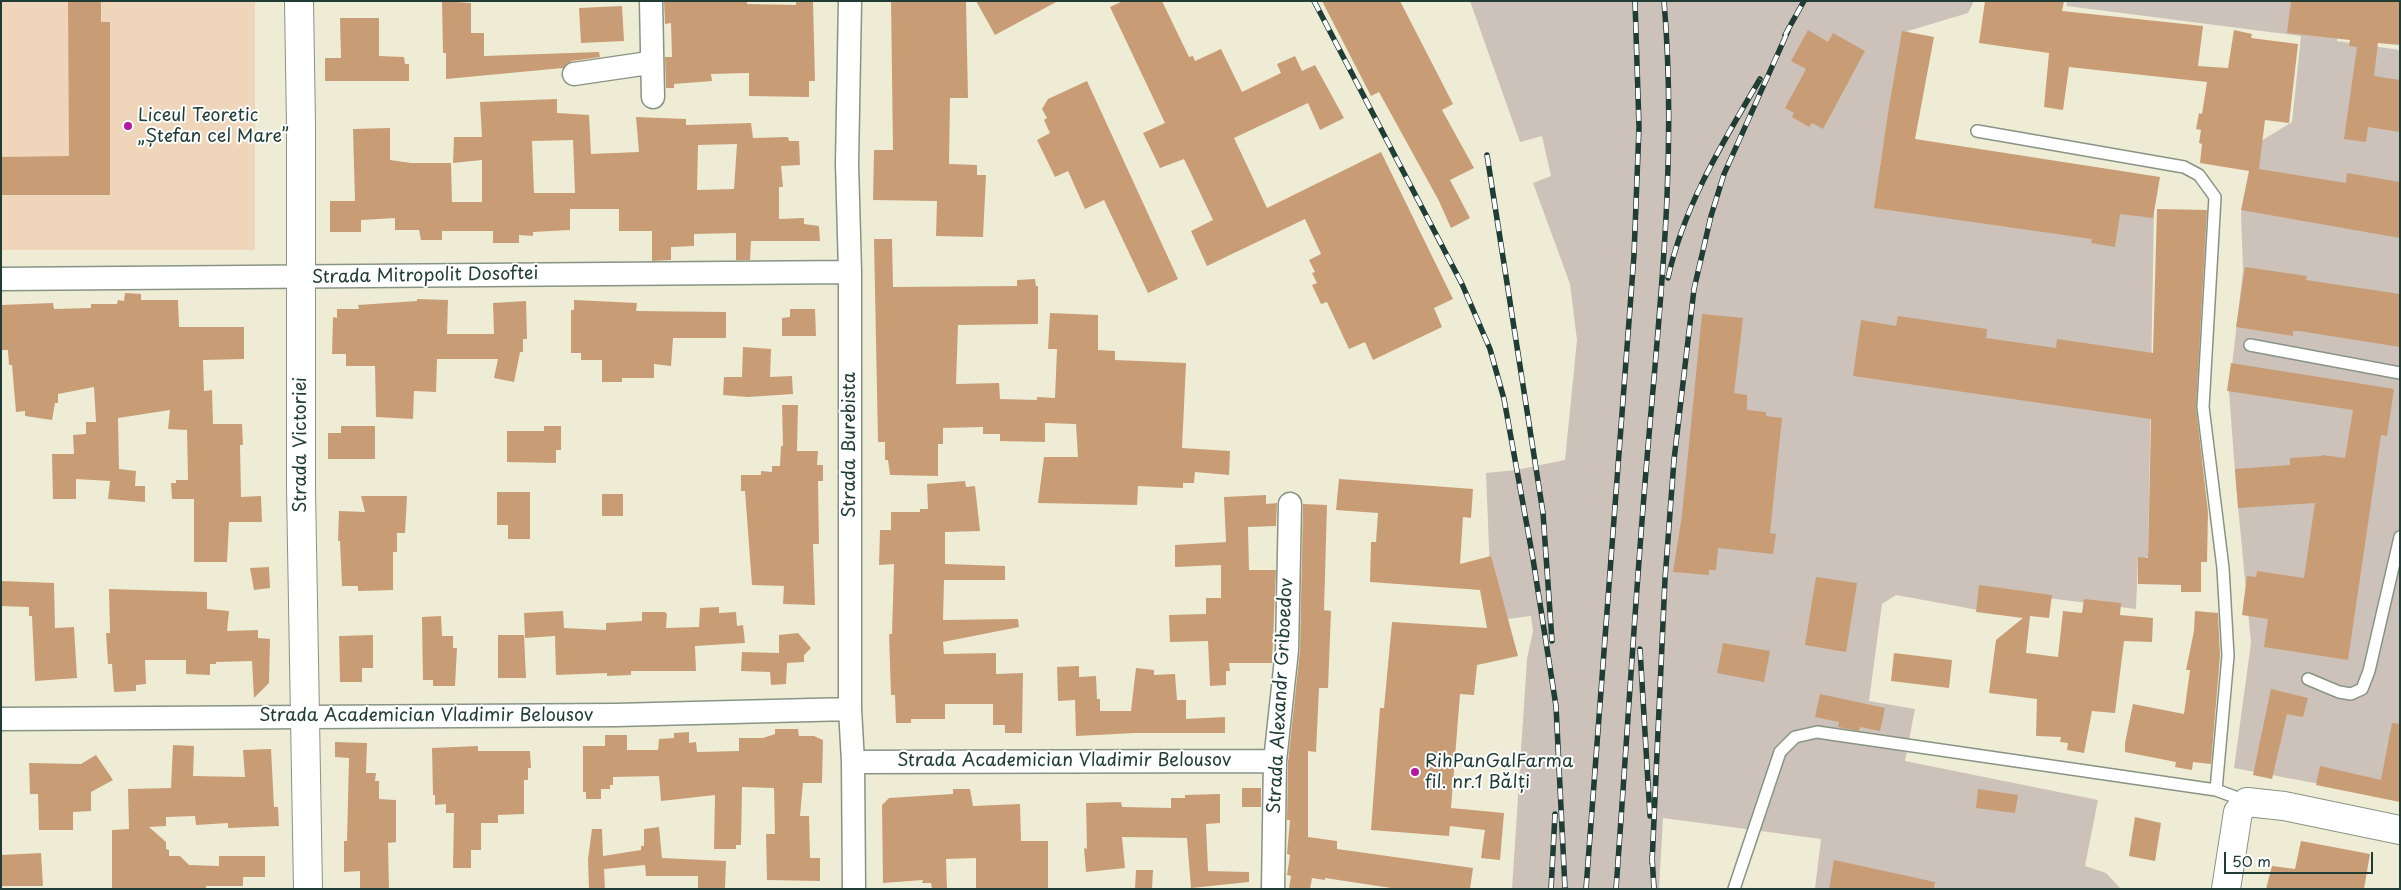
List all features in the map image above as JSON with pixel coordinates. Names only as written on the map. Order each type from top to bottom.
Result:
[{"type":"street","name":"Strada Victoriei","points":[[299,1],[301,498],[308,889]]},
{"type":"street","points":[[651,1],[653,96]]},
{"type":"street","name":"Strada Burebista","points":[[850,1],[847,163],[850,272],[850,709],[853,762],[854,889]]},
{"type":"street","points":[[574,74],[642,64],[652,60]]},
{"type":"street","name":"Strada Mitropolit Dosoftei","points":[[1,279],[850,272]]},
{"type":"street","name":"Strada Alexandr Griboedov","points":[[1273,889],[1275,761],[1287,650],[1290,504]]},
{"type":"street","name":"Strada Academician Vladimir Belousov","points":[[1,719],[616,715],[850,709]]},
{"type":"street","name":"Strada Academician Vladimir Belousov","points":[[853,762],[1275,761]]},
{"type":"street","points":[[2226,889],[2238,812],[2247,802],[2284,806],[2400,830]]},
{"type":"lane","points":[[1977,131],[2184,168],[2199,175],[2215,197],[2204,407],[2227,612],[2228,656],[2216,790]]},
{"type":"lane","points":[[2250,345],[2400,373]]},
{"type":"lane","points":[[2308,679],[2339,692],[2351,694],[2362,689],[2369,671],[2400,537]]},
{"type":"lane","points":[[1734,889],[1780,752],[1795,737],[1817,732],[2216,790],[2247,802]]},
{"type":"shaded area","name":"Liceul Teoretic „Ștefan cel Mare”","points":[[1,1],[255,1],[255,250],[1,250]]},
{"type":"shaded area","points":[[1470,1],[1974,1],[1968,13],[1908,31],[1880,166],[2154,208],[2148,557],[2138,560],[2136,609],[1983,590],[1978,610],[1896,595],[1882,604],[1869,701],[1915,709],[1905,761],[2098,800],[2085,866],[2106,873],[2121,889],[1815,889],[1821,839],[1663,818],[1659,889],[1512,889],[1527,659],[1533,631],[1531,616],[1492,621],[1486,473],[1516,470],[1565,460],[1577,340],[1570,284],[1533,183],[1551,176],[1542,136],[1520,142]]},
{"type":"shaded area","points":[[2066,1],[2342,1],[2337,41],[2400,50],[2400,799],[2234,768],[2251,643],[2229,392],[2243,270],[2241,213],[2256,144],[2292,122],[2301,36],[2067,6]]},
{"type":"building","points":[[68,1],[101,1],[101,22],[110,22],[110,195],[1,195],[1,157],[69,156]]},
{"type":"building","points":[[442,1],[471,3],[471,33],[484,33],[484,56],[599,52],[600,57],[572,61],[563,68],[446,79],[446,53],[443,53]]},
{"type":"building","points":[[664,1],[747,1],[747,4],[796,5],[796,1],[813,1],[815,81],[809,81],[809,97],[749,96],[749,73],[711,74],[712,81],[674,84],[674,88],[666,88],[665,57],[672,57],[671,23],[665,24]]},
{"type":"building","points":[[891,1],[966,1],[968,98],[950,98],[949,164],[977,165],[977,175],[986,175],[983,237],[936,236],[937,201],[873,200],[874,150],[893,150]]},
{"type":"building","points":[[976,1],[1058,1],[995,35]]},
{"type":"building","points":[[1123,1],[1162,1],[1189,57],[1193,56],[1195,61],[1221,49],[1242,92],[1281,73],[1277,64],[1295,56],[1302,71],[1315,65],[1344,118],[1320,130],[1308,103],[1234,138],[1267,208],[1381,152],[1453,299],[1434,308],[1442,327],[1373,360],[1365,342],[1349,349],[1327,302],[1321,304],[1312,285],[1317,283],[1312,273],[1315,272],[1309,260],[1321,254],[1305,219],[1207,266],[1191,231],[1213,220],[1184,159],[1160,168],[1143,133],[1165,123],[1110,7]]},
{"type":"building","points":[[1322,1],[1400,1],[1453,104],[1442,110],[1474,168],[1450,180],[1470,218],[1451,228],[1439,201],[1379,92],[1371,96]]},
{"type":"building","points":[[1985,1],[2064,1],[2062,11],[2203,26],[2198,66],[2228,68],[2234,30],[2252,34],[2251,38],[2298,44],[2289,123],[2265,120],[2259,169],[2346,183],[2347,173],[2400,182],[2400,238],[2241,210],[2249,171],[2200,163],[2202,144],[2199,143],[2201,130],[2196,129],[2199,113],[2202,114],[2207,82],[2069,67],[2063,110],[2044,107],[2049,53],[1979,43]]},
{"type":"building","points":[[2291,1],[2400,1],[2400,45],[2378,43],[2374,76],[2400,80],[2400,132],[2368,127],[2366,142],[2344,139],[2357,47],[2349,46],[2350,40],[2287,33]]},
{"type":"building","points":[[622,6],[624,41],[581,43],[579,8]]},
{"type":"building","points":[[340,18],[379,18],[379,56],[404,57],[405,64],[409,64],[409,81],[325,81],[325,58],[341,58]]},
{"type":"building","points":[[1808,30],[1828,42],[1833,33],[1865,51],[1823,129],[1812,123],[1809,127],[1792,117],[1794,113],[1785,108],[1806,69],[1791,61]]},
{"type":"building","points":[[1902,31],[1934,37],[1915,139],[2160,177],[2153,218],[2120,214],[2115,247],[2091,243],[2092,239],[1874,208]]},
{"type":"building","points":[[1087,81],[1178,279],[1148,293],[1104,200],[1085,209],[1068,171],[1055,177],[1037,140],[1050,133],[1044,120],[1047,118],[1042,109],[1048,99]]},
{"type":"building","points":[[557,99],[557,113],[589,115],[591,154],[639,152],[636,117],[686,119],[686,125],[751,123],[753,138],[788,137],[789,141],[799,141],[800,165],[781,166],[783,187],[779,187],[779,219],[804,218],[804,224],[819,226],[820,241],[751,241],[750,260],[736,260],[736,233],[694,234],[694,246],[671,247],[671,260],[652,261],[652,231],[619,231],[619,209],[570,209],[570,230],[533,232],[533,236],[519,235],[519,243],[493,243],[493,231],[442,231],[442,240],[421,240],[419,230],[395,230],[395,218],[361,220],[361,232],[330,232],[330,201],[355,201],[353,129],[390,128],[390,160],[411,163],[451,163],[452,202],[482,202],[482,160],[453,163],[454,137],[482,137],[480,102]],"holes":[[[573,140],[575,193],[534,193],[532,141]],[[737,144],[734,189],[697,190],[698,145]]]},
{"type":"building","points":[[2157,209],[2207,210],[2196,407],[2208,512],[2207,562],[2201,562],[2201,592],[2181,592],[2181,585],[2138,584],[2138,557],[2148,558],[2151,419],[1853,376],[1861,320],[1896,326],[1898,316],[1987,329],[1986,338],[2056,348],[2057,339],[2153,353]]},
{"type":"building","points":[[874,239],[892,239],[893,287],[1017,286],[1017,280],[1035,279],[1036,286],[1038,286],[1038,324],[958,325],[956,384],[999,383],[1000,399],[1037,400],[1037,397],[1055,398],[1057,349],[1048,349],[1050,313],[1098,315],[1098,350],[1115,351],[1115,360],[1186,363],[1182,448],[1230,451],[1229,475],[1195,472],[1194,483],[1183,483],[1183,488],[1138,486],[1137,505],[1038,503],[1044,457],[1078,457],[1076,424],[1045,423],[1045,442],[1000,441],[1000,434],[983,434],[983,427],[943,428],[943,444],[938,444],[938,476],[890,475],[888,460],[885,460],[885,442],[878,442]]},
{"type":"building","points":[[2245,267],[2307,276],[2306,280],[2400,294],[2400,347],[2299,331],[2293,331],[2293,336],[2236,327]]},
{"type":"building","points":[[125,293],[141,294],[141,300],[178,300],[179,327],[244,327],[244,359],[203,360],[204,391],[212,390],[213,424],[242,424],[243,445],[240,445],[241,497],[261,496],[262,522],[229,522],[227,562],[194,562],[194,499],[172,499],[171,483],[176,483],[176,480],[188,480],[187,430],[168,429],[170,410],[118,418],[119,469],[136,471],[135,486],[145,486],[145,502],[108,499],[110,481],[76,479],[76,499],[53,499],[52,454],[74,454],[73,435],[86,434],[86,422],[96,422],[94,387],[58,394],[58,403],[55,403],[52,420],[25,416],[25,411],[16,412],[12,365],[9,365],[8,350],[1,350],[1,305],[53,303],[54,309],[91,308],[91,304],[117,304],[118,300],[124,301]]},
{"type":"building","points":[[417,299],[448,300],[447,334],[494,334],[493,303],[526,301],[527,339],[523,339],[523,352],[520,352],[514,382],[494,378],[498,359],[437,359],[436,392],[414,391],[413,419],[376,417],[375,366],[346,366],[346,354],[332,354],[333,317],[337,318],[337,309],[359,309],[358,305],[417,301]]},
{"type":"building","points":[[574,300],[637,303],[636,311],[726,312],[726,338],[673,338],[671,366],[654,364],[654,378],[622,378],[622,382],[602,382],[602,360],[581,360],[581,353],[571,353],[571,310],[574,310]]},
{"type":"building","points":[[790,309],[815,309],[816,336],[782,336],[782,318],[790,317]]},
{"type":"building","points":[[1702,314],[1743,318],[1734,393],[1747,395],[1747,410],[1766,412],[1766,416],[1782,418],[1770,533],[1776,534],[1773,554],[1718,548],[1716,570],[1709,570],[1709,575],[1673,572],[1682,515]]},
{"type":"building","points":[[743,347],[771,349],[770,377],[792,376],[793,394],[748,397],[723,395],[724,377],[742,377]]},
{"type":"building","points":[[2231,363],[2394,389],[2387,436],[2381,435],[2348,660],[2264,647],[2268,619],[2242,615],[2247,576],[2256,577],[2257,571],[2304,578],[2315,503],[2238,508],[2235,469],[2290,465],[2290,458],[2322,455],[2345,458],[2353,410],[2227,391]]},
{"type":"building","points":[[782,405],[798,405],[797,451],[818,451],[817,465],[823,465],[823,481],[818,481],[819,544],[813,544],[815,605],[783,604],[784,586],[752,585],[745,491],[741,491],[741,475],[761,475],[761,471],[772,472],[772,466],[780,466],[781,446],[783,446]]},
{"type":"building","points":[[341,426],[375,426],[375,459],[328,459],[328,433],[341,433]]},
{"type":"building","points":[[544,426],[561,426],[561,450],[556,450],[556,463],[507,462],[507,431],[544,431]]},
{"type":"building","points":[[1339,479],[1473,489],[1471,518],[1463,517],[1460,564],[1491,556],[1518,656],[1477,665],[1474,695],[1460,694],[1451,808],[1504,813],[1500,860],[1481,858],[1485,830],[1450,826],[1449,836],[1371,830],[1380,708],[1384,708],[1392,622],[1487,628],[1480,590],[1370,582],[1371,542],[1376,542],[1378,513],[1336,510]]},
{"type":"building","points":[[965,481],[966,487],[975,486],[980,531],[945,532],[945,564],[1005,566],[1005,580],[944,580],[943,620],[1018,619],[1019,627],[943,642],[944,654],[996,653],[996,674],[1023,673],[1022,733],[1005,733],[1005,725],[993,725],[993,704],[945,704],[945,719],[911,719],[911,723],[896,723],[895,695],[891,695],[889,634],[892,634],[894,564],[879,565],[880,530],[891,530],[891,512],[920,512],[920,509],[928,509],[927,484]]},
{"type":"building","points":[[497,492],[530,492],[530,539],[508,539],[508,525],[497,525]]},
{"type":"building","points":[[602,494],[623,494],[623,516],[602,516]]},
{"type":"building","points":[[1266,495],[1266,504],[1277,503],[1276,526],[1248,527],[1249,570],[1276,570],[1272,663],[1229,663],[1230,671],[1226,671],[1226,685],[1210,686],[1208,641],[1170,642],[1169,615],[1206,614],[1206,598],[1221,598],[1221,565],[1175,567],[1175,545],[1226,542],[1224,497]]},
{"type":"building","points":[[361,496],[407,496],[405,533],[397,533],[397,552],[393,552],[393,590],[358,591],[358,586],[342,586],[340,541],[338,541],[339,511],[365,512]]},
{"type":"building","points":[[1303,504],[1327,505],[1324,610],[1331,611],[1328,688],[1319,688],[1316,752],[1308,751],[1308,837],[1337,841],[1337,849],[1473,868],[1470,889],[1398,889],[1325,878],[1325,880],[1312,878],[1310,889],[1289,889],[1291,876],[1287,875],[1290,855],[1287,854],[1290,820],[1287,820],[1288,762],[1300,650]]},
{"type":"building","points":[[269,567],[270,588],[254,590],[250,568]]},
{"type":"building","points":[[1816,577],[1857,583],[1846,652],[1805,645]]},
{"type":"building","points":[[1,581],[54,583],[55,628],[74,627],[77,678],[35,681],[32,616],[29,616],[29,607],[1,606]]},
{"type":"building","points":[[1979,585],[2052,595],[2049,618],[2030,616],[2026,653],[2058,657],[2063,611],[2082,613],[2084,599],[2121,603],[2120,615],[2153,618],[2152,642],[2124,641],[2115,713],[2092,711],[2084,753],[2067,750],[2068,743],[2060,742],[2061,737],[2036,736],[2037,699],[1989,693],[1996,640],[2023,618],[1976,612]]},
{"type":"building","points":[[109,589],[207,592],[207,609],[229,611],[227,631],[258,630],[258,638],[270,639],[269,683],[254,698],[252,661],[216,662],[216,664],[210,664],[210,675],[186,674],[186,660],[145,660],[146,684],[136,685],[136,691],[114,692],[112,664],[108,664],[106,633],[110,633]]},
{"type":"building","points":[[719,607],[719,613],[736,612],[737,626],[743,625],[745,643],[695,646],[696,671],[631,671],[631,675],[607,676],[607,673],[556,675],[555,636],[525,638],[524,613],[563,611],[564,628],[606,630],[606,623],[642,621],[642,612],[665,612],[667,614],[666,628],[699,627],[700,608]]},
{"type":"building","points":[[2195,611],[2218,613],[2220,656],[2211,764],[2193,762],[2192,770],[2175,767],[2176,762],[2125,752],[2125,743],[2133,704],[2184,714],[2190,670],[2186,670],[2194,631]]},
{"type":"building","points":[[441,616],[442,636],[453,636],[453,648],[457,648],[455,686],[433,686],[433,680],[423,680],[422,617]]},
{"type":"building","points":[[798,633],[811,648],[804,655],[804,662],[787,663],[786,684],[771,685],[770,672],[741,671],[742,652],[779,653],[779,635]]},
{"type":"building","points":[[373,635],[373,668],[362,668],[362,682],[340,682],[339,636]]},
{"type":"building","points":[[498,635],[524,635],[526,678],[498,678]]},
{"type":"building","points":[[1723,643],[1770,651],[1764,682],[1717,673]]},
{"type":"building","points":[[1894,653],[1952,660],[1949,688],[1891,681]]},
{"type":"building","points":[[1079,666],[1079,677],[1096,676],[1097,699],[1100,699],[1100,711],[1131,711],[1136,668],[1154,670],[1154,675],[1175,674],[1177,700],[1186,700],[1186,719],[1225,717],[1225,733],[1135,733],[1076,736],[1075,700],[1058,701],[1057,667]]},
{"type":"building","points":[[2271,689],[2308,698],[2303,717],[2287,714],[2272,779],[2253,775]]},
{"type":"building","points":[[1820,694],[1885,708],[1880,731],[1860,727],[1859,731],[1838,727],[1839,722],[1815,717]]},
{"type":"building","points":[[2392,723],[2400,724],[2400,802],[2316,785],[2320,766],[2381,780]]},
{"type":"building","points":[[775,729],[798,729],[799,736],[814,736],[823,740],[822,783],[803,783],[800,816],[809,816],[810,858],[820,858],[820,881],[767,880],[766,834],[775,834],[774,788],[742,787],[741,845],[736,845],[736,849],[714,849],[715,795],[661,801],[659,776],[613,777],[613,785],[610,785],[610,789],[601,789],[601,799],[586,799],[586,792],[583,792],[583,746],[605,746],[605,735],[627,735],[627,750],[658,750],[659,739],[674,738],[674,733],[689,732],[689,743],[696,742],[697,752],[739,751],[739,738],[763,738],[775,734]]},
{"type":"building","points":[[335,742],[367,743],[366,773],[376,773],[375,781],[379,781],[379,799],[396,800],[396,842],[388,843],[389,889],[360,889],[360,871],[344,872],[344,841],[347,841],[349,758],[335,757]]},
{"type":"building","points":[[173,745],[194,746],[193,776],[245,777],[243,750],[271,749],[274,807],[278,807],[279,826],[228,828],[228,823],[196,825],[195,816],[166,817],[166,826],[149,827],[166,842],[169,856],[180,856],[189,865],[219,866],[219,856],[265,856],[265,877],[243,877],[243,886],[206,886],[206,889],[112,889],[112,830],[129,829],[128,789],[171,788]]},
{"type":"building","points":[[478,746],[478,751],[530,751],[531,768],[528,768],[528,780],[524,780],[524,814],[498,815],[498,823],[481,823],[481,850],[471,850],[471,868],[453,868],[454,813],[446,813],[446,804],[435,805],[432,748]]},
{"type":"building","points":[[96,755],[113,780],[91,792],[91,811],[73,812],[73,830],[39,830],[38,794],[30,794],[29,763],[81,764]]},
{"type":"building","points":[[1242,788],[1261,788],[1261,807],[1242,807]]},
{"type":"building","points":[[953,789],[970,789],[973,806],[1020,804],[1021,841],[1048,841],[1048,889],[976,889],[976,858],[946,859],[947,889],[932,889],[931,883],[922,883],[923,880],[883,883],[882,805],[889,798],[953,794]]},
{"type":"building","points":[[1978,789],[2018,795],[2015,813],[1976,808]]},
{"type":"building","points":[[1220,794],[1220,823],[1206,824],[1208,871],[1249,872],[1249,882],[1191,888],[1187,838],[1122,837],[1125,868],[1086,872],[1084,848],[1087,849],[1086,803],[1121,802],[1122,807],[1171,808],[1171,798],[1185,798],[1185,795]]},
{"type":"building","points":[[2135,817],[2161,823],[2155,861],[2129,856]]},
{"type":"building","points":[[659,827],[662,858],[726,861],[725,889],[698,889],[698,876],[646,876],[645,865],[604,869],[605,889],[589,889],[588,859],[592,829],[602,829],[603,856],[641,850],[641,846],[644,846],[644,829]]},
{"type":"building","points":[[2301,841],[2370,854],[2364,889],[2266,889],[2272,866],[2295,869]]},
{"type":"building","points":[[41,853],[43,886],[1,886],[1,855]]},
{"type":"building","points":[[1834,860],[1935,882],[1934,889],[1829,889]]},
{"type":"building","points":[[1136,870],[1153,870],[1152,889],[1135,889]]},
{"type":"railway","points":[[1314,1],[1462,284],[1490,349],[1504,399],[1533,559],[1556,706],[1565,889]]},
{"type":"railway","points":[[1586,889],[1634,255],[1639,127],[1635,1]]},
{"type":"railway","points":[[1616,889],[1641,534],[1665,242],[1669,123],[1664,1]]},
{"type":"railway","points":[[1785,35],[1804,1]]},
{"type":"railway","points":[[1652,863],[1665,579],[1674,460],[1694,289],[1711,216],[1724,174],[1788,31]]},
{"type":"railway","points":[[1668,278],[1675,251],[1694,200],[1719,150],[1760,79]]},
{"type":"railway","points":[[1487,155],[1543,513],[1552,641]]},
{"type":"railway","points":[[1640,649],[1650,816]]},
{"type":"railway","points":[[1551,889],[1555,814]]},
{"type":"railway","points":[[1652,856],[1654,889]]},
{"type":"place","name":"Liceul Teoretic „Ștefan cel Mare”","points":[[128,126]]},
{"type":"place","name":"RihPanGalFarma fil. nr.1 Bălți","points":[[1415,772]]}]
